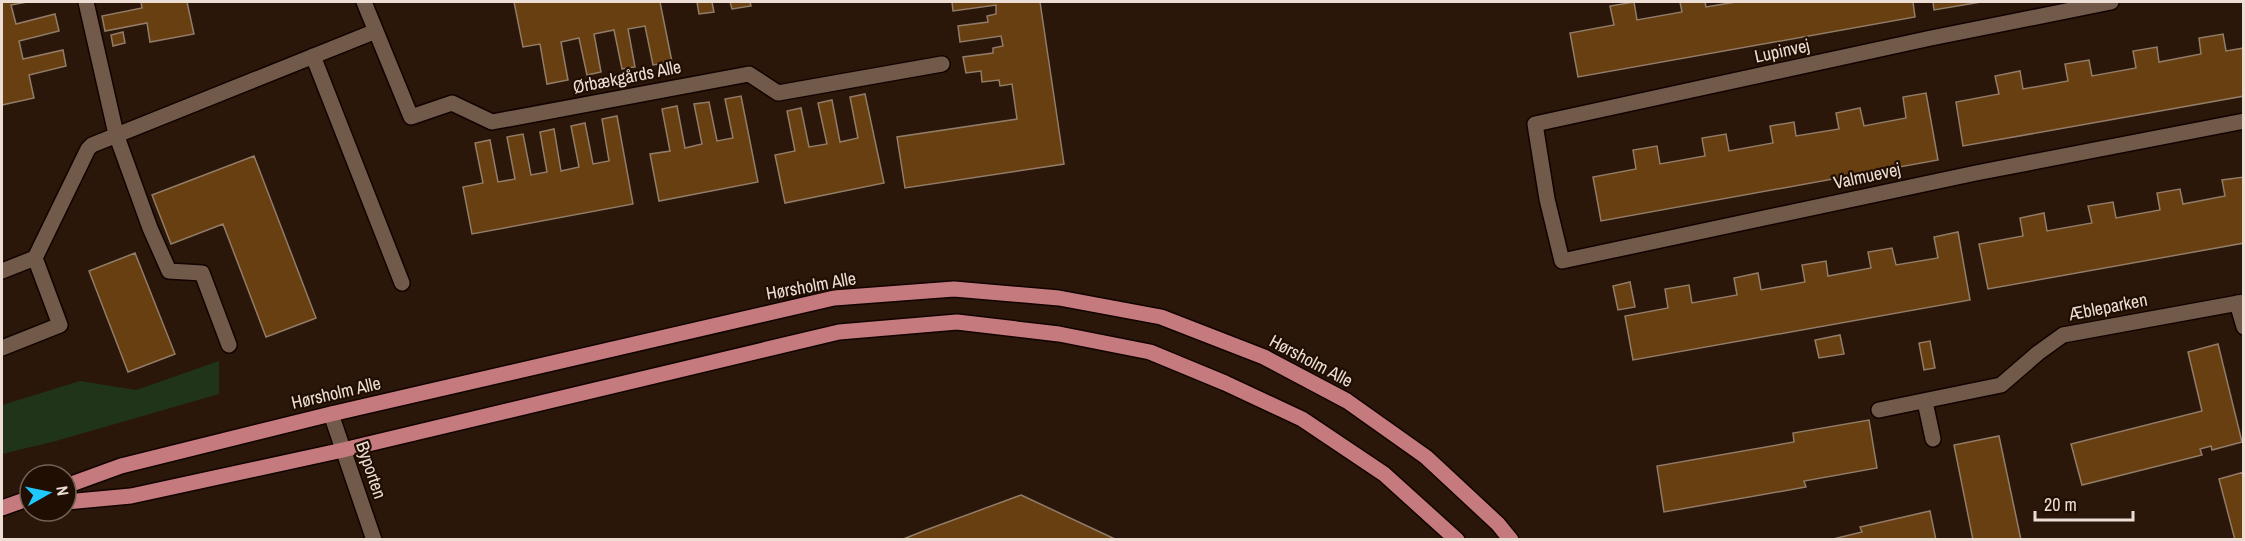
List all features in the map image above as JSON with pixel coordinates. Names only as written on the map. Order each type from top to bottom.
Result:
[{"type":"main road","name":"Hørsholm Alle","points":[[78,482],[121,466],[331,414],[834,298],[954,289],[1059,298],[1161,317],[1264,357],[1347,401],[1426,457],[1498,524],[1511,540]]},
{"type":"main road","points":[[78,501],[131,496],[344,450],[839,332],[957,322],[1059,334],[1150,352],[1225,383],[1302,419],[1384,474],[1457,540]]},
{"type":"street","points":[[87,2],[116,134],[150,228],[169,271],[202,273],[229,345]]},
{"type":"street","name":"Ørbækgårds Alle","points":[[364,2],[411,117],[452,103],[492,122],[749,74],[778,93],[942,64]]},
{"type":"street","name":"Lupinvej","points":[[1548,199],[1535,124],[1931,38],[2111,2]]},
{"type":"street","points":[[2,271],[35,258],[88,149],[116,134],[376,31]]},
{"type":"street","points":[[313,57],[402,283]]},
{"type":"street","name":"Valmuevej","points":[[1548,199],[1562,261],[1976,173],[2244,122]]},
{"type":"street","points":[[2,348],[60,325],[35,258]]},
{"type":"street","points":[[2240,302],[2244,327]]},
{"type":"street","name":"Æbleparken","points":[[1879,410],[2001,385],[2063,335],[2240,302]]},
{"type":"street","points":[[1925,402],[1933,439]]},
{"type":"street","name":"Byporten","points":[[331,414],[374,540]]},
{"type":"green space","points":[[219,361],[219,394],[56,441],[2,454],[2,405],[80,381],[136,390]]},
{"type":"building","points":[[2,2],[27,2],[11,5],[16,24],[55,14],[59,31],[19,41],[23,59],[63,50],[66,66],[29,75],[34,98],[2,105]]},
{"type":"building","points":[[141,2],[187,2],[194,34],[150,42],[147,23],[105,31],[102,16],[142,8]]},
{"type":"building","points":[[514,2],[660,2],[672,62],[653,65],[645,26],[628,29],[635,67],[622,69],[614,30],[594,34],[601,72],[587,75],[579,38],[561,42],[568,80],[547,84],[540,44],[523,47]]},
{"type":"building","points":[[697,2],[712,2],[714,12],[699,14]]},
{"type":"building","points":[[730,2],[750,2],[751,6],[732,9]]},
{"type":"building","points":[[952,2],[1040,2],[1064,164],[905,188],[897,137],[1017,119],[1012,84],[1000,86],[999,80],[982,82],[981,71],[966,73],[963,57],[993,53],[993,48],[1003,46],[1001,36],[960,42],[958,26],[988,22],[987,16],[996,14],[996,5],[953,11]]},
{"type":"building","points":[[1634,2],[1637,20],[1682,12],[1680,2],[1705,2],[1706,7],[1736,2],[1913,2],[1915,17],[1578,77],[1570,33],[1614,25],[1610,6]]},
{"type":"building","points":[[1933,2],[1981,2],[1934,10]]},
{"type":"building","points":[[123,32],[125,43],[113,46],[111,35]]},
{"type":"building","points":[[2223,34],[2226,51],[2244,48],[2244,96],[1963,146],[1956,102],[1999,94],[1995,76],[2020,71],[2023,89],[2068,81],[2065,64],[2089,60],[2092,76],[2136,68],[2133,51],[2157,47],[2159,62],[2201,54],[2199,38]]},
{"type":"building","points":[[1926,93],[1938,160],[1601,221],[1593,177],[1636,169],[1633,150],[1657,146],[1660,164],[1705,156],[1702,138],[1726,134],[1729,151],[1773,143],[1770,126],[1794,122],[1796,136],[1839,129],[1836,113],[1860,108],[1864,126],[1906,118],[1903,97]]},
{"type":"building","points":[[865,94],[884,183],[785,203],[775,155],[795,151],[787,111],[801,108],[809,147],[827,144],[818,103],[832,100],[840,142],[858,138],[850,97]]},
{"type":"building","points":[[741,96],[758,182],[659,201],[650,154],[670,151],[662,109],[677,106],[685,148],[702,144],[694,104],[709,102],[717,141],[733,138],[725,99]]},
{"type":"building","points":[[617,116],[633,204],[472,234],[463,187],[483,183],[475,143],[490,140],[498,182],[515,179],[507,137],[523,134],[531,175],[547,172],[540,132],[554,129],[561,171],[579,167],[571,126],[585,123],[593,164],[609,161],[602,119]]},
{"type":"building","points":[[254,156],[316,318],[266,337],[223,224],[171,244],[152,195]]},
{"type":"building","points":[[2244,177],[2244,243],[1988,289],[1979,244],[2023,236],[2020,218],[2044,213],[2047,231],[2092,223],[2088,206],[2113,202],[2116,218],[2160,210],[2157,193],[2180,189],[2183,204],[2225,196],[2222,180]]},
{"type":"building","points":[[1958,232],[1970,300],[1633,360],[1625,316],[1668,308],[1665,289],[1689,285],[1692,303],[1737,295],[1734,278],[1758,273],[1761,290],[1805,282],[1802,265],[1826,261],[1828,276],[1871,268],[1868,252],[1892,248],[1896,265],[1938,258],[1934,237]]},
{"type":"building","points":[[135,253],[175,354],[128,372],[89,271]]},
{"type":"building","points":[[1630,282],[1635,307],[1618,310],[1613,286]]},
{"type":"building","points":[[1840,335],[1844,354],[1819,358],[1815,340]]},
{"type":"building","points":[[1930,341],[1935,368],[1924,370],[1919,343]]},
{"type":"building","points":[[2218,344],[2242,442],[2212,450],[2211,446],[2200,449],[2202,455],[2082,485],[2071,444],[2202,411],[2188,352]]},
{"type":"building","points":[[1869,420],[1877,468],[1804,481],[1806,487],[1664,512],[1657,466],[1794,442],[1793,433]]},
{"type":"building","points":[[1999,436],[2021,540],[1973,540],[1954,445]]},
{"type":"building","points":[[2244,472],[2244,540],[2235,540],[2219,479]]},
{"type":"building","points":[[1021,495],[1117,540],[901,540],[926,530]]},
{"type":"building","points":[[1930,511],[1936,540],[1829,540],[1862,532],[1860,527]]}]
